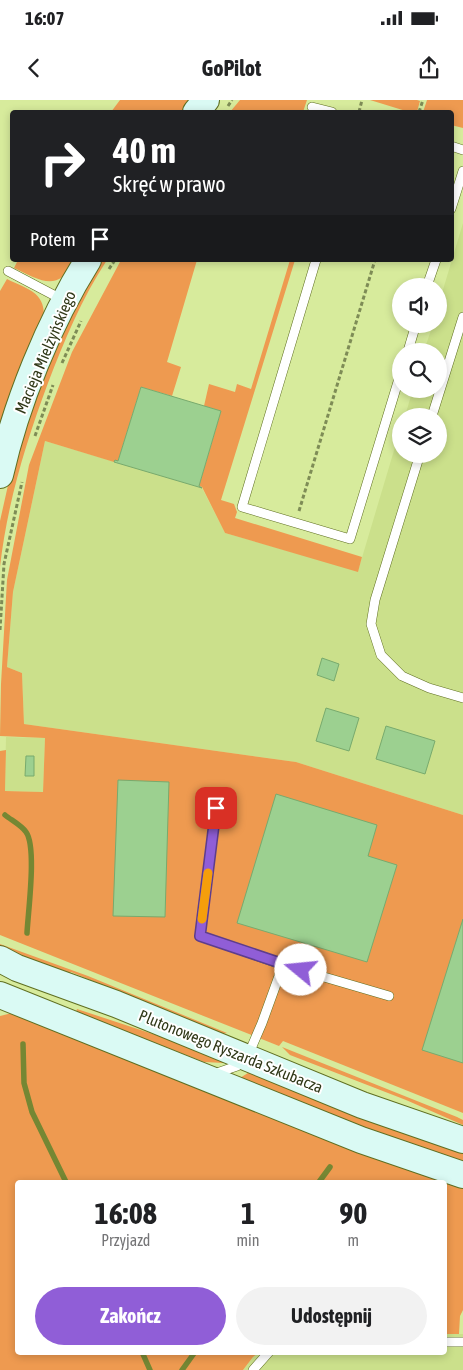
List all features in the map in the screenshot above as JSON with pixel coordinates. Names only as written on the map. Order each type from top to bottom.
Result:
[{"type":"street","points":[[198,110],[206,100]]},
{"type":"street","name":"Macieja Mielżyńskiego","points":[[11,478],[16,417],[28,385],[97,267]]},
{"type":"street","name":"Plutonowego Ryszarda Szkubacza","points":[[0,959],[18,968],[116,1004],[362,1105],[463,1140]]},
{"type":"street","name":"Plutonowego Ryszarda Szkubacza","points":[[0,995],[361,1140],[463,1175]]},
{"type":"lane","points":[[454,199],[463,171]]},
{"type":"lane","points":[[315,262],[242,507],[350,539],[393,398]]},
{"type":"lane","points":[[430,278],[435,262]]},
{"type":"lane","points":[[8,270],[75,307]]},
{"type":"lane","points":[[434,408],[463,316]]},
{"type":"lane","points":[[417,463],[375,600],[371,624],[381,655],[402,676],[429,688],[463,698]]},
{"type":"lane","points":[[216,808],[200,936],[283,966],[389,996]]},
{"type":"lane","points":[[199,1074],[215,1074],[225,1071],[237,1066],[246,1058],[283,966]]},
{"type":"lane","points":[[447,1342],[463,1342]]},
{"type":"lane","points":[[253,1370],[266,1355]]},
{"type":"path","points":[[97,267],[110,262]]},
{"type":"path","points":[[296,523],[374,262]]},
{"type":"path","points":[[61,365],[75,307]]},
{"type":"path","points":[[32,444],[54,383]]},
{"type":"path","points":[[0,630],[11,478]]},
{"type":"shaded area","points":[[120,100],[193,100],[185,110],[112,110]]},
{"type":"shaded area","points":[[240,100],[307,100],[304,110],[232,110]]},
{"type":"shaded area","points":[[370,100],[420,101],[418,110],[402,110]]},
{"type":"shaded area","points":[[427,100],[463,100],[463,128],[454,126],[454,110],[424,110]]},
{"type":"shaded area","points":[[463,223],[463,815],[296,762],[24,724],[22,673],[7,667],[13,592],[45,441],[202,488],[225,533],[358,571],[392,457],[392,463],[447,463],[447,408],[407,408],[410,398],[447,398],[447,343],[427,343],[430,333],[447,333],[446,278],[451,262],[454,262],[454,253]]},
{"type":"shaded area","points":[[17,262],[75,262],[62,277],[48,281],[33,277],[14,268]]},
{"type":"shaded area","points":[[99,262],[106,262],[89,289],[67,336],[32,428],[12,497],[0,567],[0,521],[13,463],[47,363]]},
{"type":"shaded area","points":[[120,262],[196,262],[167,362],[181,367],[172,396],[141,387],[118,461],[114,462],[45,441],[13,592],[7,667],[22,673],[24,724],[296,762],[463,815],[463,1113],[283,1041],[279,1046],[0,935],[0,751],[6,750],[5,791],[43,792],[45,738],[0,736],[7,580],[29,465],[72,352]]},
{"type":"shaded area","points":[[289,262],[294,262],[221,500],[234,504],[237,512],[235,518],[362,557],[358,572],[225,533],[202,487],[199,486],[221,411],[204,406],[209,384],[235,392],[237,384],[251,389]]},
{"type":"shaded area","points":[[7,279],[30,290],[40,298],[44,312],[44,322],[0,436],[0,291]]},
{"type":"shaded area","points":[[6,737],[45,738],[43,792],[5,791]]},
{"type":"shaded area","points":[[0,944],[88,976],[227,1033],[221,1034],[71,972],[0,949]]},
{"type":"shaded area","points":[[77,1009],[171,1040],[226,1061],[224,1063],[204,1062],[76,1012]]},
{"type":"shaded area","points":[[21,1013],[463,1186],[463,1310],[460,1316],[459,1334],[447,1334],[447,1180],[15,1180],[15,1355],[256,1355],[243,1370],[0,1370],[0,1016]]},
{"type":"shaded area","points":[[282,1047],[457,1117],[463,1120],[463,1125],[406,1100],[290,1055]]},
{"type":"shaded area","points":[[251,1071],[463,1151],[463,1162],[393,1139],[240,1078]]},
{"type":"shaded area","points":[[447,1334],[463,1334],[463,1370],[243,1370],[256,1355],[447,1355]]},
{"type":"building","points":[[141,387],[221,411],[199,486],[202,488],[114,462],[115,460],[118,461]]},
{"type":"building","points":[[322,658],[339,664],[334,681],[317,675]]},
{"type":"building","points":[[326,708],[359,718],[349,751],[316,741]]},
{"type":"building","points":[[386,726],[435,741],[425,774],[376,759]]},
{"type":"building","points":[[26,756],[34,756],[34,776],[25,776]]},
{"type":"building","points":[[118,780],[169,782],[165,917],[113,916]]},
{"type":"building","points":[[276,794],[377,825],[368,856],[397,865],[367,962],[237,923]]},
{"type":"building","points":[[463,919],[463,1063],[422,1050]]},
{"type":"waterway","points":[[5,815],[24,829],[29,840],[31,865],[27,933]]},
{"type":"waterway","points":[[23,1044],[24,1083],[32,1112],[65,1180]]},
{"type":"waterway","points":[[320,1180],[330,1167]]},
{"type":"waterway","points":[[143,1355],[150,1370]]},
{"type":"waterway","points":[[182,1370],[193,1355]]},
{"type":"slow traffic","points":[[202,919],[208,873]]},
{"type":"route","points":[[216,808],[200,936],[283,966],[301,970]]}]
